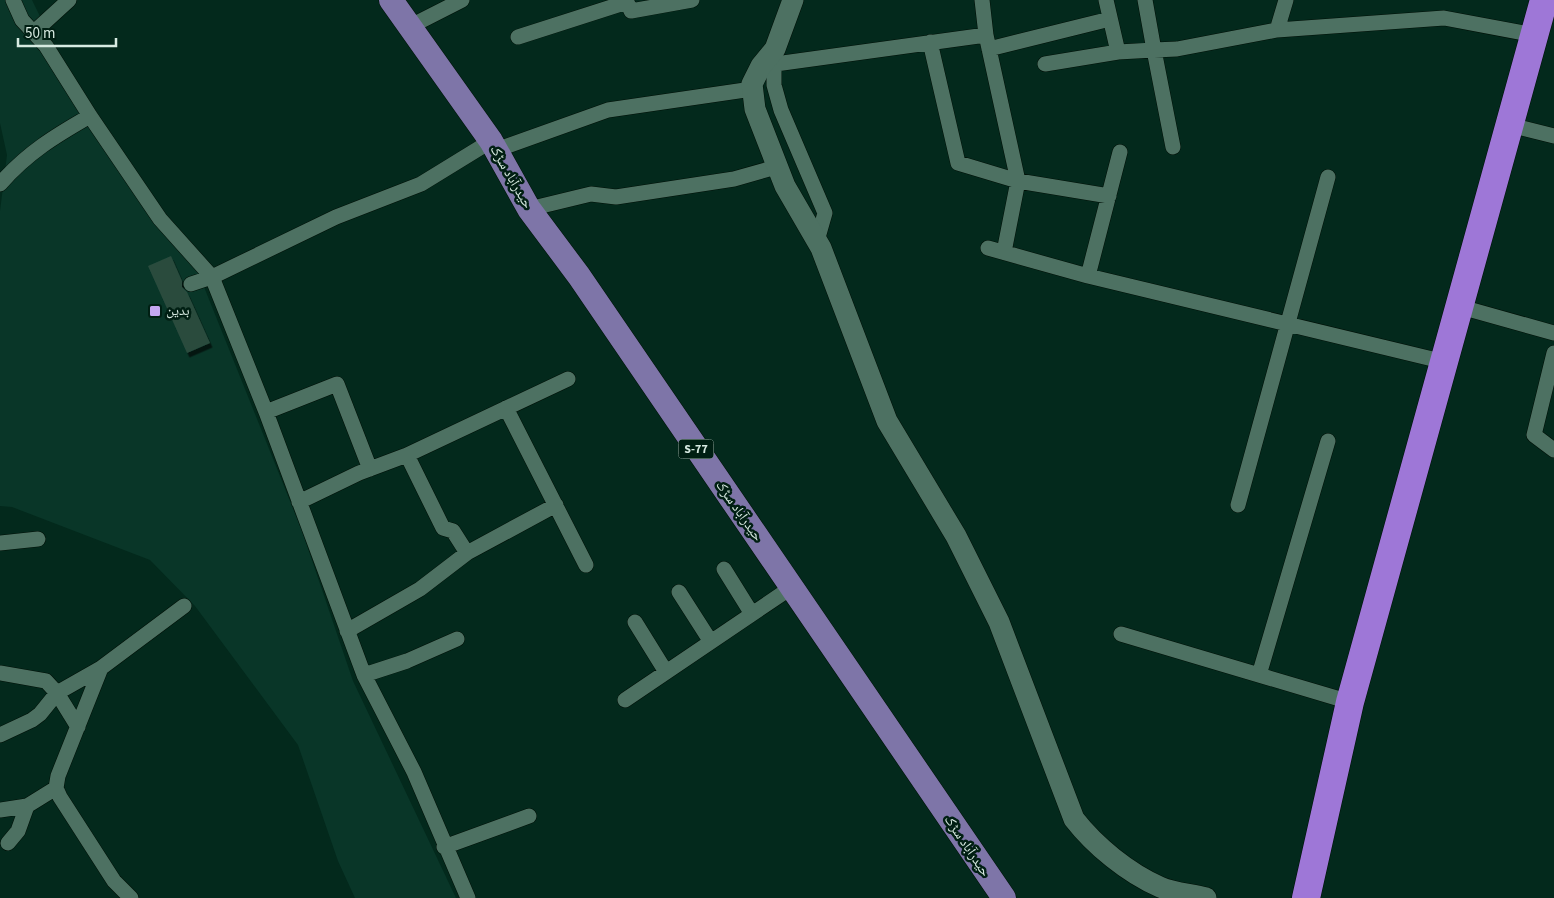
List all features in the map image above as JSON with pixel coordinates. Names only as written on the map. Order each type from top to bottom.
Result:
[{"type":"highway","points":[[1306,898],[1350,702],[1446,362],[1544,0]]},
{"type":"main road","name":"حیدرآباد سڑک","points":[[391,0],[493,146],[530,209],[579,276],[1004,898]]},
{"type":"street","points":[[13,0],[22,20],[46,46],[90,116],[160,219],[212,277],[266,412],[364,675],[414,772],[444,847],[468,898]]},
{"type":"street","points":[[34,32],[69,0]]},
{"type":"street","points":[[409,26],[462,0]]},
{"type":"street","points":[[518,37],[627,1],[631,11],[692,0]]},
{"type":"street","points":[[793,0],[770,60],[752,84],[755,109],[776,167],[817,241],[887,421],[956,536],[999,622],[1074,819],[1088,838],[1160,887],[1206,898]]},
{"type":"street","points":[[982,0],[988,42],[1018,181],[1004,252]]},
{"type":"street","points":[[1106,0],[1118,52]]},
{"type":"street","points":[[1145,0],[1173,146]]},
{"type":"street","points":[[1277,30],[1286,0]]},
{"type":"street","points":[[1045,64],[1118,52],[1177,49],[1277,30],[1444,18],[1534,35]]},
{"type":"street","points":[[770,60],[930,42],[988,42],[1110,19]]},
{"type":"street","points":[[930,42],[958,164],[1018,181],[1109,196]]},
{"type":"street","points":[[770,60],[774,86],[781,110],[824,213],[817,241]]},
{"type":"street","points":[[190,284],[212,277],[336,218],[421,184],[493,146],[608,110],[752,89]]},
{"type":"street","points":[[0,184],[20,161],[58,134],[90,116]]},
{"type":"street","points":[[1510,125],[1554,136]]},
{"type":"street","points":[[1088,276],[1120,152]]},
{"type":"street","points":[[530,209],[591,194],[616,197],[734,179],[776,167]]},
{"type":"street","points":[[1238,505],[1286,324],[1328,177]]},
{"type":"street","points":[[988,248],[1088,276],[1446,362]]},
{"type":"street","points":[[1461,306],[1554,333]]},
{"type":"street","points":[[1554,353],[1534,435],[1554,450]]},
{"type":"street","points":[[299,502],[370,469],[407,455],[568,379]]},
{"type":"street","points":[[266,412],[337,384],[370,469]]},
{"type":"street","points":[[506,408],[586,565]]},
{"type":"street","points":[[1259,675],[1328,441]]},
{"type":"street","points":[[407,455],[442,528],[453,532],[467,553]]},
{"type":"street","points":[[347,631],[420,588],[467,553],[556,505]]},
{"type":"street","points":[[0,542],[38,539]]},
{"type":"street","points":[[724,569],[752,614]]},
{"type":"street","points":[[625,700],[792,587]]},
{"type":"street","points":[[679,592],[711,642]]},
{"type":"street","points":[[0,735],[40,714],[57,693],[101,668],[184,606]]},
{"type":"street","points":[[635,622],[666,672]]},
{"type":"street","points":[[1121,634],[1350,702]]},
{"type":"street","points":[[364,675],[407,661],[457,639]]},
{"type":"street","points":[[101,668],[58,776],[56,788],[114,881],[131,898]]},
{"type":"street","points":[[0,673],[46,680],[57,693],[78,727]]},
{"type":"street","points":[[0,810],[27,806],[56,788]]},
{"type":"street","points":[[8,843],[18,831],[27,806]]},
{"type":"street","points":[[444,847],[529,816]]},
{"type":"shaded area","points":[[0,0],[32,0],[55,47],[198,272],[302,531],[353,681],[456,898],[355,898],[338,861],[298,745],[195,606],[150,560],[12,507],[0,506],[0,211],[7,155],[0,123]]},
{"type":"building","points":[[171,256],[182,281],[182,287],[187,292],[210,343],[187,353],[148,266]]},
{"type":"place","name":"بدين","points":[[155,311]]}]
